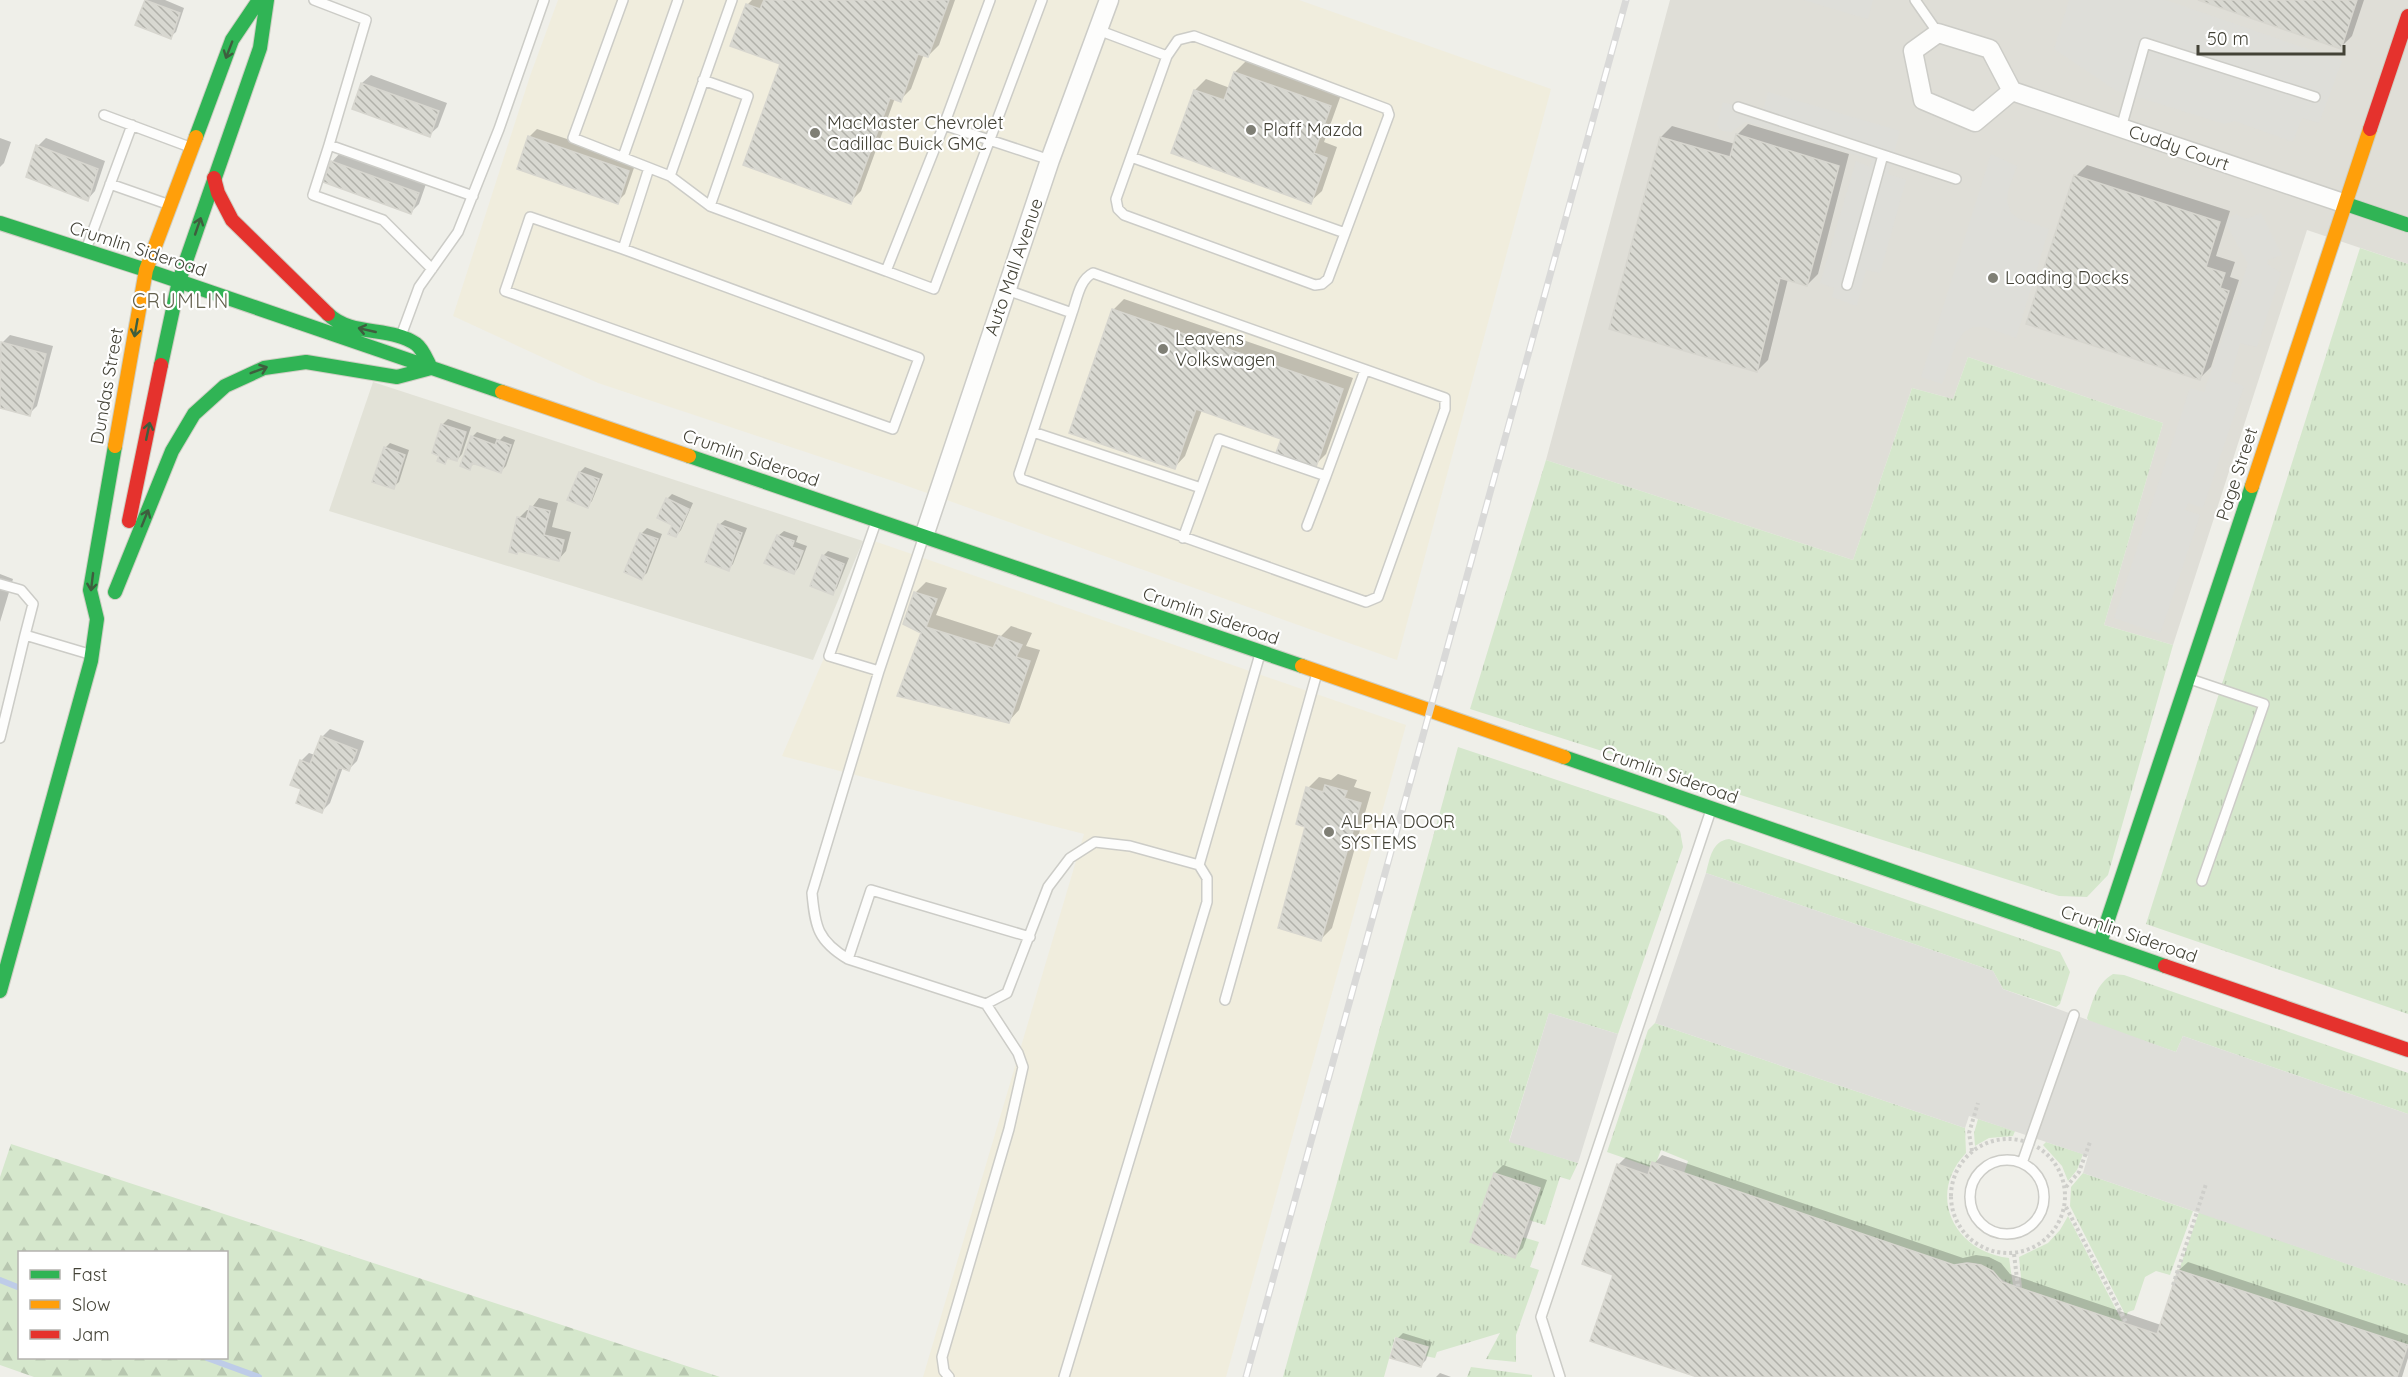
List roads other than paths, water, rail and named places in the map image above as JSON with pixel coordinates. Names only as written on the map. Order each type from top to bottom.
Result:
[{"type":"street","name":"Dundas Street","points":[[0,991],[92,655],[97,619],[90,590],[146,270],[232,40],[259,0]]},
{"type":"street","name":"Dundas Street","points":[[97,619],[115,592],[179,281],[260,48],[267,0]]},
{"type":"street","name":"Auto Mall Avenue","points":[[924,536],[1050,160],[1109,0]]},
{"type":"street","name":"Page Street","points":[[2100,943],[2408,16]]},
{"type":"street","points":[[1938,33],[1990,49],[2012,91],[1975,122],[1923,99],[1913,51],[1938,33]]},
{"type":"street","name":"Cuddy Court","points":[[2012,91],[2346,204]]},
{"type":"street","points":[[115,592],[172,451],[194,414],[225,386],[264,368],[306,362],[397,377],[430,368],[418,345],[401,337],[354,327],[333,318],[232,220],[218,193],[214,178]]},
{"type":"street","points":[[2346,204],[2408,225]]},
{"type":"street","name":"Crumlin Sideroad","points":[[0,223],[179,281],[1260,651],[2408,1050]]},
{"type":"lane","points":[[314,0],[366,20],[313,195],[383,220],[432,269]]},
{"type":"lane","points":[[401,337],[419,288],[458,232],[544,0]]},
{"type":"lane","points":[[622,0],[573,138],[670,176],[710,206],[934,289],[1042,0]]},
{"type":"lane","points":[[623,158],[678,0]]},
{"type":"lane","points":[[670,176],[732,0]]},
{"type":"lane","points":[[886,271],[944,125],[990,0]]},
{"type":"lane","points":[[1916,0],[1938,33]]},
{"type":"lane","points":[[1098,30],[1167,56]]},
{"type":"lane","points":[[1194,36],[1387,109],[1389,115],[1328,279],[1322,284],[1315,285],[1124,215],[1118,209],[1116,199],[1131,157],[1167,56],[1178,40],[1194,36]]},
{"type":"lane","points":[[2121,128],[2145,44],[2314,97]]},
{"type":"lane","points":[[703,80],[748,96],[710,206]]},
{"type":"lane","points":[[1738,107],[1956,179]]},
{"type":"lane","points":[[104,115],[192,148]]},
{"type":"lane","points":[[86,250],[132,125]]},
{"type":"lane","points":[[944,125],[1050,160]]},
{"type":"lane","points":[[329,145],[473,195]]},
{"type":"lane","points":[[1847,285],[1883,155]]},
{"type":"lane","points":[[1131,157],[1346,233]]},
{"type":"lane","points":[[623,249],[649,168]]},
{"type":"lane","points":[[110,184],[170,206]]},
{"type":"lane","points":[[530,217],[623,249],[919,358],[893,429],[505,291],[530,217]]},
{"type":"lane","points":[[1093,273],[1444,398],[1446,404],[1378,597],[1366,602],[1021,479],[1019,474],[1072,313],[1086,276],[1093,273]]},
{"type":"lane","points":[[1007,290],[1072,313]]},
{"type":"lane","points":[[1307,526],[1365,370]]},
{"type":"lane","points":[[1032,432],[1201,488]]},
{"type":"lane","points":[[1183,538],[1219,439],[1326,476]]},
{"type":"lane","points":[[877,520],[829,656],[879,671]]},
{"type":"lane","points":[[924,536],[879,671],[812,893],[814,921],[829,948],[848,959],[986,1004],[1018,1053],[1023,1067],[1009,1129],[942,1357],[944,1371],[949,1377]]},
{"type":"lane","points":[[0,584],[21,590],[33,604],[0,738]]},
{"type":"lane","points":[[26,635],[92,655]]},
{"type":"lane","points":[[1199,865],[1260,651]]},
{"type":"lane","points":[[1225,1000],[1317,671]]},
{"type":"lane","points":[[2188,678],[2264,704],[2202,881]]},
{"type":"lane","points":[[1560,1377],[1541,1317],[1711,808]]},
{"type":"lane","points":[[986,1004],[1006,993],[1048,887],[1070,858],[1095,842],[1130,846],[1199,865],[1207,878],[1207,902],[1064,1377]]},
{"type":"lane","points":[[848,959],[871,890],[1030,937]]},
{"type":"lane","points":[[2022,1163],[2074,1015]]},
{"type":"lane","points":[[2010,1160],[2022,1163],[2040,1180],[2044,1198],[2039,1216],[2031,1226],[2020,1232],[2007,1234],[1984,1227],[1976,1218],[1972,1207],[1970,1196],[1973,1184],[1988,1166],[2010,1160]]},
{"type":"waterway","points":[[0,1280],[18,1287]]},
{"type":"waterway","points":[[210,1359],[259,1377]]},
{"type":"railway","points":[[1246,1377],[1626,0]]},
{"type":"place","name":"Plaff Mazda","points":[[1251,130]]},
{"type":"place","name":"MacMaster Chevrolet Cadillac Buick GMC","points":[[815,133]]},
{"type":"place","name":"Loading Docks","points":[[1993,278]]},
{"type":"place","name":"Leavens Volkswagen","points":[[1163,349]]},
{"type":"place","name":"ALPHA DOOR SYSTEMS","points":[[1329,832]]},
{"type":"district","name":"CRUMLIN","points":[[181,301]]}]
